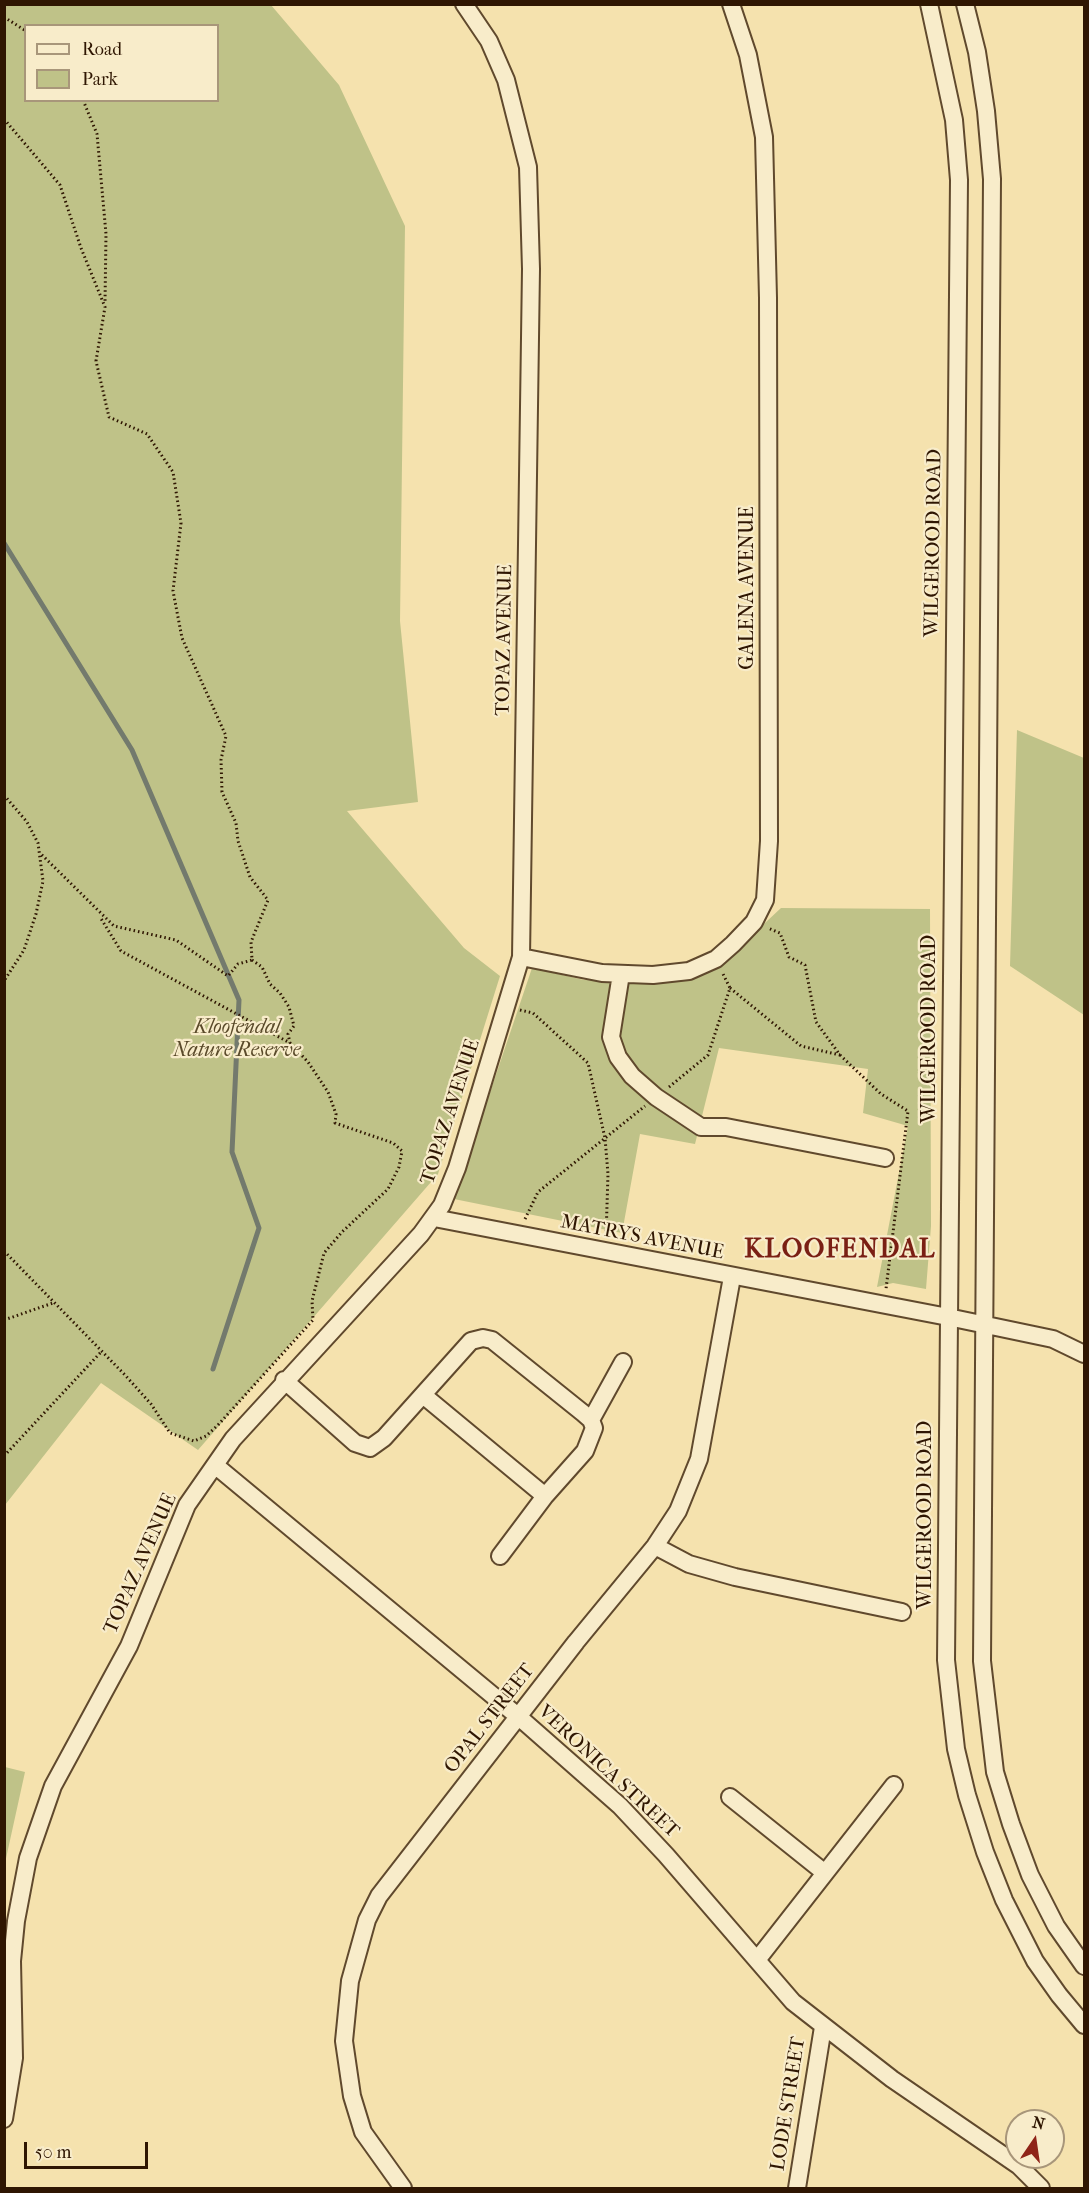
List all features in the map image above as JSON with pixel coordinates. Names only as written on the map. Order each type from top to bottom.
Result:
[{"type":"street","name":"TOPAZ AVENUE","points":[[4,2119],[14,2058],[12,1961],[16,1921],[37,1827],[65,1762],[129,1646],[187,1505],[216,1466],[232,1439],[434,1218],[458,1168],[508,1007],[521,957],[531,269],[528,167],[506,80],[489,41],[464,4]]},
{"type":"street","name":"GALENA AVENUE","points":[[521,957],[602,973],[653,975],[689,970],[716,959],[754,922],[765,900],[769,841],[768,298],[765,148],[747,55],[731,4]]},
{"type":"street","name":"WILGEROOD ROAD","points":[[929,4],[954,120],[959,180],[946,1660],[956,1749],[967,1796],[985,1852],[1004,1900],[1035,1960],[1059,1995],[1084,2025]]},
{"type":"street","points":[[965,4],[977,52],[986,111],[992,180],[981,1661],[995,1772],[1030,1875],[1056,1926],[1084,1966]]},
{"type":"street","points":[[621,974],[611,1037],[618,1057],[632,1076],[656,1097],[700,1127],[726,1127],[885,1158]]},
{"type":"street","name":"MATRYS AVENUE","points":[[434,1218],[948,1317],[1053,1339],[1084,1354]]},
{"type":"street","name":"OPAL STREET","points":[[403,2188],[363,2132],[352,2096],[344,2041],[350,1981],[367,1920],[379,1896],[576,1642],[655,1546],[678,1511],[699,1459],[732,1277]]},
{"type":"street","points":[[284,1380],[355,1443],[365,1448],[378,1445],[471,1341],[483,1338],[492,1340],[591,1420],[594,1428],[585,1451],[545,1496],[500,1556]]},
{"type":"street","points":[[591,1420],[623,1362]]},
{"type":"street","points":[[423,1395],[545,1496]]},
{"type":"street","name":"VERONICA STREET","points":[[216,1466],[519,1718],[640,1827],[793,2002],[892,2079],[1019,2166],[1041,2188]]},
{"type":"street","points":[[655,1546],[689,1564],[735,1577],[902,1612]]},
{"type":"street","points":[[757,1960],[894,1785]]},
{"type":"street","points":[[730,1797],[825,1873]]},
{"type":"street","name":"LODE STREET","points":[[797,2188],[823,2027]]},
{"type":"path","points":[[4,16],[24,30]]},
{"type":"path","points":[[85,102],[97,134],[106,234],[105,306],[96,361],[110,417],[147,434],[173,472],[181,523],[173,591],[182,638],[226,736],[221,760],[222,792],[236,823],[238,840],[250,877],[268,900],[251,942],[252,960],[262,968],[270,984],[280,993],[288,1006],[294,1026],[288,1034],[290,1043]]},
{"type":"path","points":[[4,119],[60,185],[81,248],[105,306]]},
{"type":"path","points":[[4,795],[27,822],[38,843],[43,881],[36,914],[24,950],[4,981]]},
{"type":"path","points":[[40,854],[114,926],[176,940],[228,976],[238,964],[252,960]]},
{"type":"path","points":[[4,1251],[151,1404],[170,1433],[194,1441],[206,1436],[218,1425],[313,1320],[312,1301],[324,1252],[388,1189],[399,1167],[402,1151],[393,1143],[335,1124],[336,1114],[328,1092],[308,1062],[290,1043],[121,951],[98,912]]},
{"type":"path","points":[[730,988],[801,1046],[840,1055],[816,1022],[805,965],[789,957],[780,933],[754,922]]},
{"type":"path","points":[[508,1007],[533,1013],[588,1063],[605,1138],[608,1174],[605,1250]]},
{"type":"path","points":[[4,1320],[53,1303]]},
{"type":"path","points":[[4,1456],[102,1351]]},
{"type":"green space","name":"Kloofendal Nature Reserve","points":[[5,4],[271,5],[339,85],[405,226],[400,621],[418,802],[347,811],[464,948],[500,976],[438,1174],[198,1450],[101,1383],[5,1505]]},
{"type":"green space","points":[[1017,730],[1084,758],[1084,1015],[1010,966]]},
{"type":"green space","points":[[781,908],[930,909],[931,1226],[926,1289],[893,1283],[877,1287],[908,1126],[863,1113],[868,1069],[719,1048],[695,1144],[640,1134],[622,1233],[454,1199],[532,968],[584,980],[677,982],[720,965]]},
{"type":"green space","points":[[4,1767],[25,1772],[5,1863]]},
{"type":"waterway","points":[[4,543],[132,750],[239,1000],[232,1152],[259,1228],[213,1369]]},
{"type":"district","name":"KLOOFENDAL","points":[[840,1251]]}]
